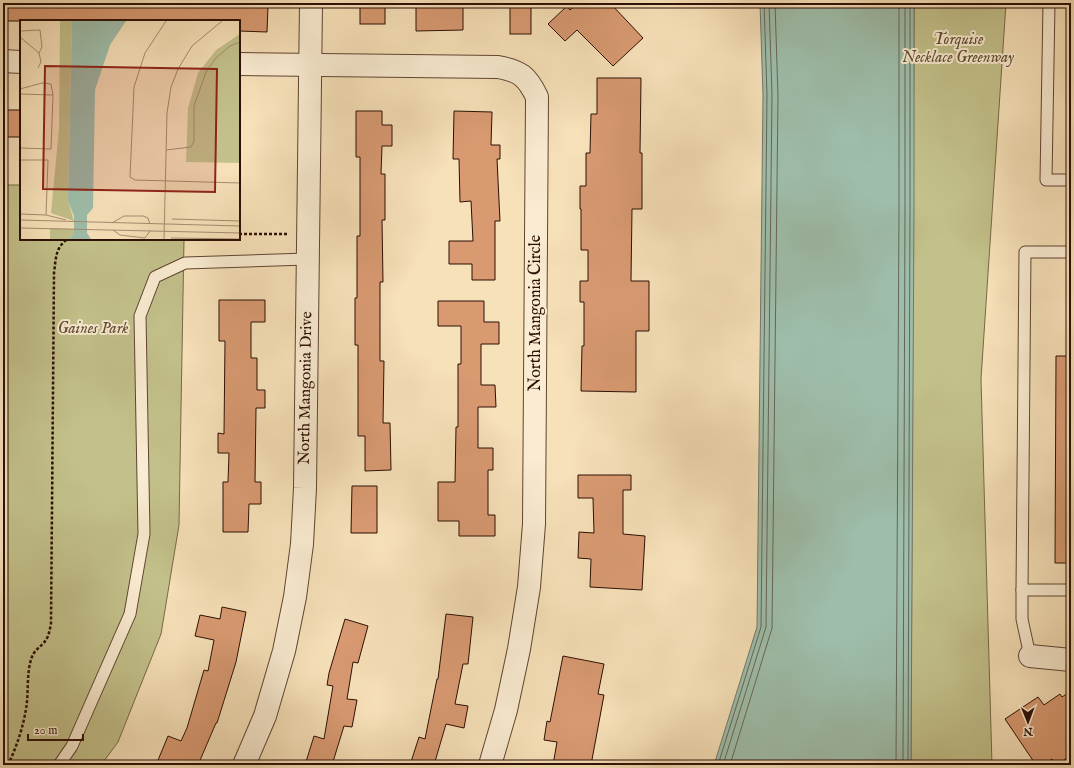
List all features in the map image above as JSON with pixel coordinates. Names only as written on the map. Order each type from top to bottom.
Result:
[{"type":"street","name":"North Mangonia Drive","points":[[244,765],[264,716],[284,651],[295,598],[302,544],[305,488],[311,3]]},
{"type":"street","points":[[3,62],[20,62]]},
{"type":"street","name":"North Mangonia Circle","points":[[240,64],[498,67],[511,69],[523,76],[532,85],[537,97],[534,524],[529,587],[519,649],[506,710],[490,765]]},
{"type":"street","points":[[1030,656],[1071,660]]},
{"type":"lane","points":[[1049,3],[1046,180],[1071,180]]},
{"type":"lane","points":[[1030,656],[1022,619],[1025,252],[1071,252]]},
{"type":"lane","points":[[59,765],[72,746],[130,614],[144,534],[140,316],[155,277],[185,263],[308,259]]},
{"type":"lane","points":[[1022,590],[1071,590]]},
{"type":"path","points":[[240,234],[308,234]]},
{"type":"path","points":[[8,765],[13,754],[26,710],[32,656],[46,641],[51,623],[54,273],[56,255],[61,244],[67,240]]},
{"type":"green space","name":"Torquise Necklace Greenway","points":[[914,3],[1006,3],[981,379],[992,765],[911,765]]},
{"type":"green space","name":"Gaines Park","points":[[3,185],[20,185],[20,240],[184,240],[179,525],[161,634],[118,742],[101,765],[3,765]]},
{"type":"water","points":[[760,3],[914,3],[911,765],[714,765],[757,627],[763,95]]},
{"type":"building","points":[[3,3],[268,6],[267,32],[240,31],[240,20],[3,21]]},
{"type":"building","points":[[360,3],[385,3],[385,24],[360,24]]},
{"type":"building","points":[[416,3],[463,3],[463,30],[416,31]]},
{"type":"building","points":[[510,3],[531,3],[531,34],[510,34]]},
{"type":"building","points":[[578,3],[610,3],[643,38],[613,66],[577,30],[565,41],[548,24],[567,6],[570,10]]},
{"type":"building","points":[[597,78],[641,78],[640,153],[642,153],[642,209],[632,209],[631,281],[649,281],[649,331],[636,331],[636,392],[581,391],[582,346],[584,346],[584,302],[580,302],[580,281],[588,281],[588,250],[581,250],[580,186],[586,186],[586,153],[590,153],[591,114],[597,114]]},
{"type":"building","points":[[4,110],[20,110],[20,137],[4,137]]},
{"type":"building","points":[[356,111],[382,111],[382,125],[392,125],[392,146],[382,146],[381,174],[385,174],[385,220],[382,220],[383,282],[380,282],[380,361],[384,361],[383,423],[390,423],[391,470],[365,471],[365,436],[358,436],[358,345],[355,345],[355,298],[357,298],[357,236],[360,236],[360,157],[356,157]]},
{"type":"building","points":[[454,111],[492,112],[491,145],[500,145],[500,159],[497,159],[500,221],[495,221],[495,280],[472,280],[472,264],[449,264],[449,241],[473,241],[471,201],[460,202],[459,159],[453,159]]},
{"type":"building","points":[[219,300],[265,300],[265,322],[251,322],[251,358],[257,358],[257,390],[265,390],[265,408],[256,408],[255,482],[261,482],[261,504],[249,504],[248,532],[223,532],[223,482],[228,482],[229,453],[218,453],[218,433],[224,434],[225,341],[219,341]]},
{"type":"building","points":[[438,301],[484,301],[484,322],[499,322],[499,344],[481,344],[481,385],[495,385],[496,407],[478,407],[478,448],[493,448],[493,470],[488,470],[488,515],[495,515],[495,536],[459,536],[459,521],[438,521],[438,482],[455,482],[456,427],[458,427],[458,364],[461,364],[461,326],[438,326]]},
{"type":"building","points":[[1056,356],[1071,356],[1071,563],[1055,563]]},
{"type":"building","points":[[578,475],[631,475],[631,490],[623,490],[623,534],[645,536],[642,590],[590,587],[591,559],[578,558],[579,532],[594,533],[593,498],[578,498]]},
{"type":"building","points":[[352,486],[377,486],[377,533],[351,533]]},
{"type":"building","points":[[222,607],[246,612],[236,662],[217,723],[198,765],[156,765],[168,736],[181,741],[187,728],[204,670],[208,671],[214,640],[195,636],[200,615],[220,619]]},
{"type":"building","points":[[446,614],[473,617],[468,664],[463,664],[455,704],[468,706],[464,728],[446,724],[434,765],[410,765],[419,737],[425,739],[438,679]]},
{"type":"building","points":[[345,619],[368,626],[358,663],[353,662],[347,699],[357,700],[352,727],[344,726],[332,765],[305,765],[314,736],[324,739],[333,686],[327,685],[329,673]]},
{"type":"building","points":[[563,656],[604,664],[598,694],[604,695],[591,765],[553,765],[557,742],[544,740],[547,721],[550,722]]},
{"type":"building","points":[[1071,691],[1071,755],[1057,765],[1052,759],[1043,765],[1036,765],[1005,719],[1038,697],[1044,705],[1060,694],[1062,697]]}]
